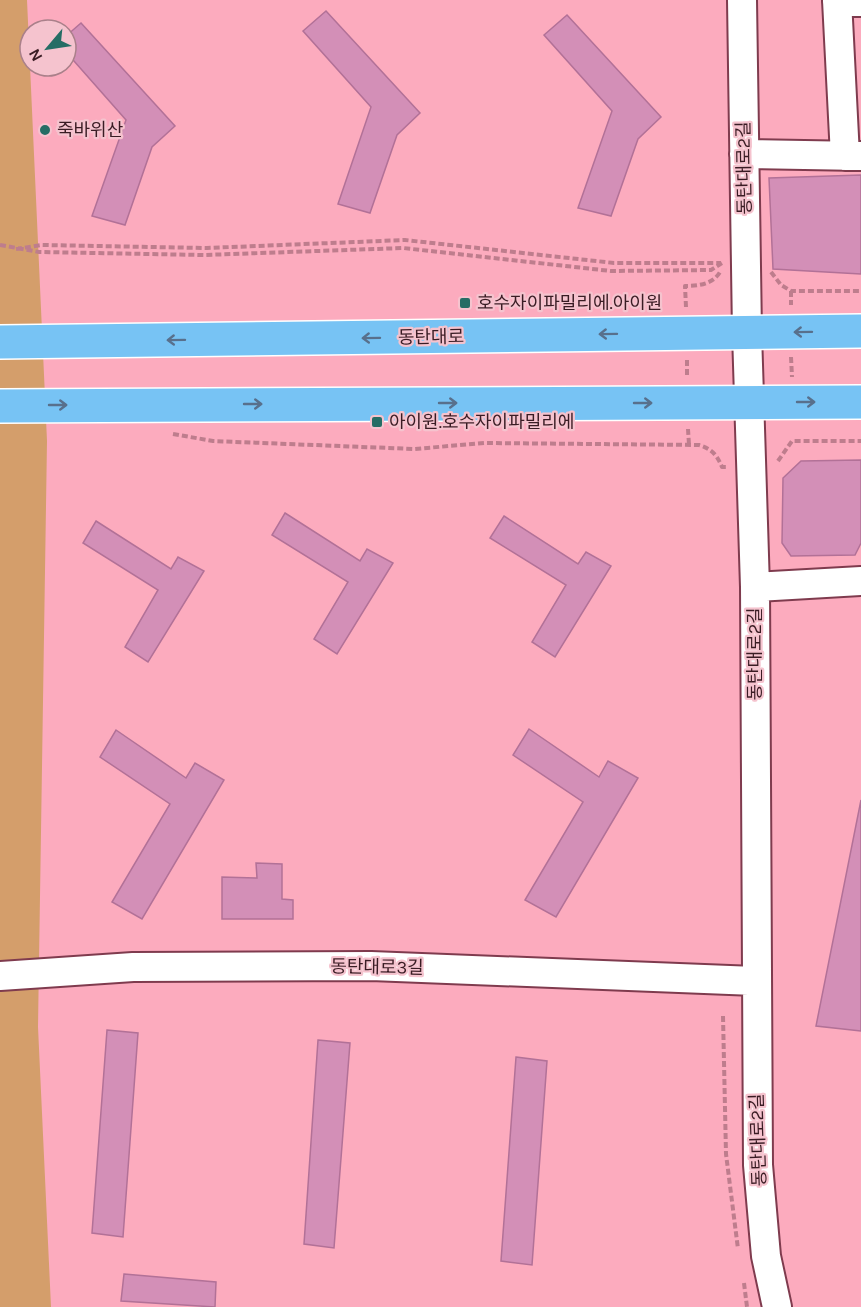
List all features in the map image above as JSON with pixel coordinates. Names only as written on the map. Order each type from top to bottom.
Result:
[{"type":"main road","name":"동탄대로","points":[[0,342],[861,331]]},
{"type":"main road","points":[[0,406],[861,402]]},
{"type":"street","name":"동탄대로2길","points":[[742,0],[747,333],[755,587],[755,981],[758,1165],[766,1256],[777,1307]]},
{"type":"street","points":[[744,154],[853,156],[845,1]]},
{"type":"street","points":[[755,587],[861,581]]},
{"type":"street","name":"동탄대로3길","points":[[0,976],[133,967],[371,966],[755,981]]},
{"type":"path","points":[[16,249],[42,245],[207,248],[405,240],[614,263],[723,262]]},
{"type":"path","points":[[0,245],[39,252],[204,255],[403,248],[611,271],[711,270],[723,262]]},
{"type":"path","points":[[689,445],[685,286],[696,286],[716,279],[723,262]]},
{"type":"path","points":[[768,264],[781,285],[791,291],[861,291]]},
{"type":"path","points":[[776,468],[779,457],[792,441],[791,291]]},
{"type":"path","points":[[169,434],[213,441],[414,449],[485,443],[689,445],[709,448],[717,456],[722,467]]},
{"type":"path","points":[[792,441],[861,441]]},
{"type":"shaded area","points":[[0,0],[27,0],[28,18],[18,18],[18,78],[31,78],[47,441],[38,1027],[51,1307],[0,1307]]},
{"type":"building","points":[[326,11],[420,113],[397,135],[370,213],[338,204],[371,107],[303,31]]},
{"type":"building","points":[[567,15],[661,117],[638,139],[611,216],[578,208],[612,111],[544,35]]},
{"type":"building","points":[[81,23],[175,126],[152,147],[125,225],[92,216],[126,120],[78,66],[78,26]]},
{"type":"building","points":[[861,175],[861,274],[773,269],[769,178]]},
{"type":"building","points":[[861,460],[861,543],[855,555],[791,556],[782,543],[783,478],[801,461]]},
{"type":"building","points":[[285,513],[360,561],[367,549],[393,563],[337,654],[314,639],[348,582],[272,535]]},
{"type":"building","points":[[504,516],[578,564],[586,552],[611,566],[555,657],[532,642],[566,585],[490,538]]},
{"type":"building","points":[[96,521],[171,569],[178,557],[204,571],[148,662],[125,647],[158,590],[83,543]]},
{"type":"building","points":[[529,729],[599,777],[608,761],[638,778],[556,917],[525,900],[583,802],[513,755]]},
{"type":"building","points":[[116,730],[186,778],[195,763],[224,780],[142,919],[112,902],[170,804],[100,757]]},
{"type":"building","points":[[861,800],[861,1031],[816,1026]]},
{"type":"building","points":[[256,863],[282,864],[282,899],[293,900],[293,919],[222,919],[222,877],[257,878]]},
{"type":"building","points":[[107,1030],[138,1033],[123,1237],[92,1233]]},
{"type":"building","points":[[318,1040],[350,1043],[334,1248],[304,1244]]},
{"type":"building","points":[[516,1057],[547,1061],[532,1265],[501,1261]]},
{"type":"building","points":[[124,1274],[216,1282],[215,1307],[121,1301]]},
{"type":"place","name":"죽바위산","points":[[45,130]]},
{"type":"place","name":"호수자이파밀리에.아이원","points":[[465,303]]},
{"type":"place","name":"아이원.호수자이파밀리에","points":[[377,422]]}]
